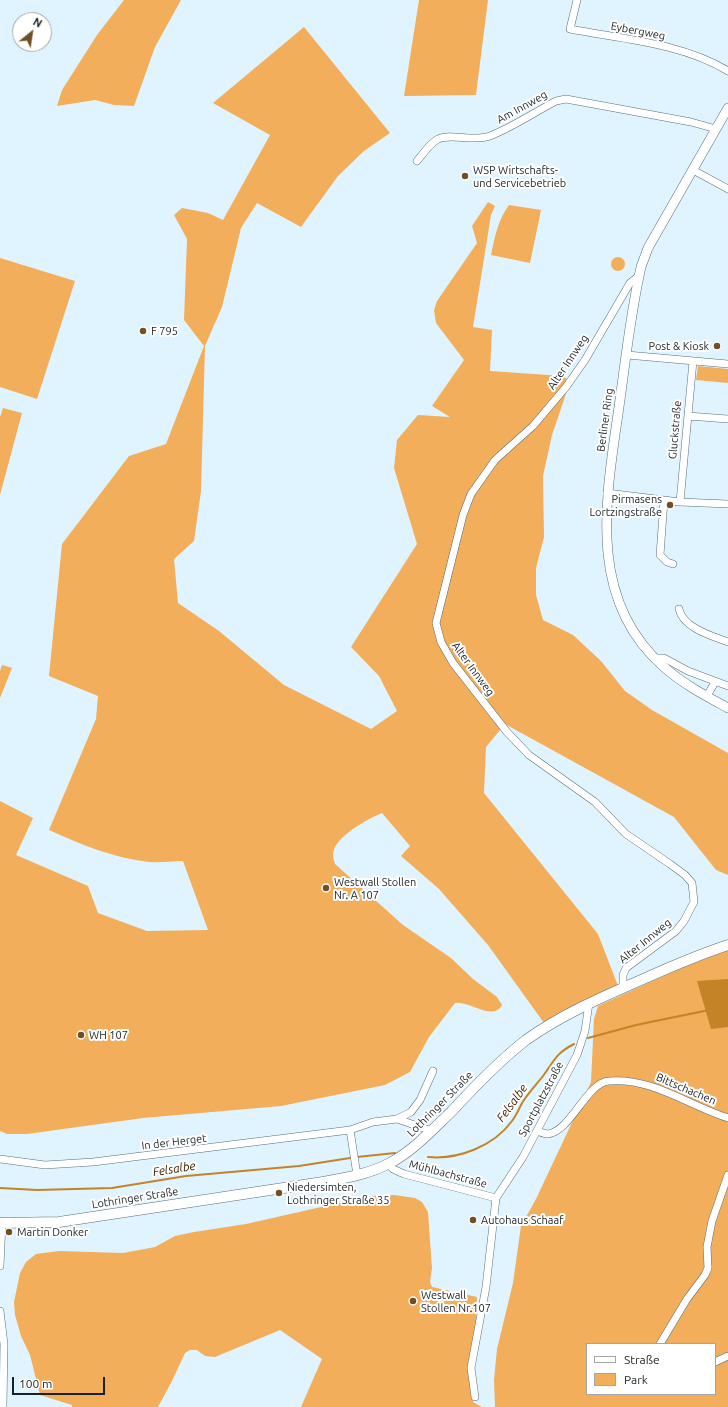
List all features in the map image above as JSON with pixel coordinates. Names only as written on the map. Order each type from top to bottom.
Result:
[{"type":"main road","name":"Lothringer Straße","points":[[1,1223],[37,1223],[78,1219],[323,1182],[357,1175],[389,1164],[416,1146],[477,1084],[518,1047],[541,1030],[589,1003],[728,945]]},
{"type":"street","name":"Eybergweg","points":[[577,0],[570,29],[680,50],[708,60],[728,71]]},
{"type":"street","name":"Am Innweg","points":[[417,162],[438,139],[445,137],[466,139],[488,137],[499,133],[556,101],[566,99],[691,122],[716,129]]},
{"type":"street","name":"Berliner Ring","points":[[728,108],[648,248],[639,276],[608,493],[607,547],[614,590],[632,629],[655,658],[675,676],[728,708]]},
{"type":"street","points":[[693,170],[728,189]]},
{"type":"street","name":"Alter Innweg","points":[[623,988],[623,975],[626,968],[676,931],[684,921],[694,902],[692,883],[685,874],[636,843],[595,802],[544,767],[525,751],[453,663],[440,642],[436,623],[463,515],[471,494],[495,460],[533,426],[566,387],[585,360],[630,283],[639,276]]},
{"type":"street","points":[[627,355],[727,364],[728,356]]},
{"type":"street","name":"Gluckstraße","points":[[680,502],[693,361]]},
{"type":"street","points":[[688,416],[728,419]]},
{"type":"street","points":[[608,493],[680,502],[728,504]]},
{"type":"street","points":[[664,500],[660,554],[667,562],[673,564]]},
{"type":"street","points":[[679,609],[682,617],[692,626],[728,642]]},
{"type":"street","points":[[655,658],[664,658],[688,672],[728,686]]},
{"type":"street","points":[[707,696],[715,682]]},
{"type":"street","name":"Sportplatzstraße","points":[[496,1198],[516,1169],[579,1050],[588,1021],[589,1003]]},
{"type":"street","name":"In der Herget","points":[[0,1158],[45,1165],[93,1162],[350,1130],[373,1122],[396,1119],[413,1110],[420,1100],[433,1070]]},
{"type":"street","name":"Bittschachen","points":[[537,1131],[546,1134],[556,1130],[571,1117],[599,1084],[610,1080],[646,1084],[664,1090],[699,1108],[728,1118]]},
{"type":"street","name":"In der Herget","points":[[396,1119],[432,1131]]},
{"type":"street","points":[[350,1130],[357,1175]]},
{"type":"street","name":"Mühlbachstraße","points":[[389,1164],[393,1169],[404,1174],[496,1198],[485,1293],[471,1368],[475,1397]]},
{"type":"street","points":[[661,1343],[687,1299],[705,1275],[708,1268],[707,1247],[712,1221],[728,1175]]},
{"type":"street","points":[[0,1266],[1,1223]]},
{"type":"street","points":[[0,1311],[4,1344],[3,1407]]},
{"type":"street","points":[[716,1362],[728,1356]]},
{"type":"green space","points":[[124,0],[181,0],[155,47],[134,106],[114,105],[95,100],[57,106],[62,90],[97,35]]},
{"type":"green space","points":[[419,0],[488,0],[476,95],[404,96]]},
{"type":"green space","points":[[304,27],[390,133],[364,151],[338,176],[301,227],[257,203],[241,228],[222,307],[205,346],[201,491],[194,541],[174,559],[178,603],[219,631],[284,685],[371,729],[397,711],[379,676],[351,647],[417,544],[394,468],[397,440],[418,415],[450,417],[432,406],[464,360],[436,323],[434,310],[437,301],[477,243],[472,226],[488,202],[495,206],[491,215],[473,327],[492,330],[490,371],[563,376],[568,380],[566,394],[552,435],[543,476],[544,537],[536,568],[536,595],[543,620],[573,635],[601,661],[625,691],[652,710],[728,753],[728,875],[716,870],[674,817],[505,724],[486,747],[484,793],[598,934],[618,986],[544,1023],[488,945],[439,889],[401,856],[410,846],[382,813],[345,835],[335,848],[333,855],[335,864],[403,925],[451,958],[473,979],[497,997],[502,1005],[498,1010],[487,1011],[467,1004],[455,1003],[429,1037],[410,1072],[385,1085],[281,1106],[143,1118],[27,1134],[7,1134],[0,1131],[0,801],[33,818],[16,855],[88,886],[98,913],[147,931],[208,930],[183,861],[149,862],[123,857],[86,846],[49,830],[96,719],[98,696],[49,676],[62,544],[129,456],[166,444],[204,346],[184,320],[187,239],[174,215],[182,208],[208,213],[223,220],[270,135],[213,103]]},
{"type":"green space","points":[[509,205],[541,210],[530,263],[491,255],[500,222]]},
{"type":"green space","points":[[618,257],[623,259],[625,264],[623,269],[618,271],[613,269],[611,264],[613,259]]},
{"type":"green space","points":[[0,258],[75,281],[37,399],[0,387]]},
{"type":"green space","points":[[698,366],[728,369],[728,383],[696,380]]},
{"type":"green space","points":[[3,408],[22,413],[0,495],[0,417]]},
{"type":"green space","points":[[2,665],[12,668],[0,698],[0,671]]},
{"type":"green space","points":[[728,950],[728,1407],[495,1407],[494,1380],[497,1349],[513,1283],[521,1226],[536,1199],[591,1082],[594,1019],[598,1006],[685,966]]},
{"type":"green space","points":[[394,1195],[415,1198],[422,1202],[428,1212],[432,1268],[430,1282],[432,1287],[477,1297],[476,1323],[468,1370],[473,1402],[482,1407],[301,1407],[322,1359],[280,1330],[215,1357],[205,1356],[197,1350],[190,1350],[185,1353],[158,1407],[72,1407],[72,1405],[40,1395],[30,1355],[21,1336],[15,1315],[14,1302],[20,1273],[26,1262],[36,1254],[59,1251],[123,1253],[155,1247],[175,1236],[246,1224],[370,1196]]},
{"type":"shaded area","points":[[728,979],[728,1027],[711,1029],[697,981]]},
{"type":"waterway","name":"Felsalbe","points":[[588,1038],[636,1025],[709,1010]]},
{"type":"waterway","name":"Felsalbe","points":[[428,1157],[463,1154],[496,1138],[512,1121],[524,1099],[556,1058],[563,1051],[574,1044]]},
{"type":"waterway","name":"Felsalbe","points":[[357,1157],[395,1153]]},
{"type":"waterway","name":"Felsalbe","points":[[0,1188],[37,1190],[112,1188],[186,1176],[299,1166],[350,1158]]},
{"type":"place","name":"WSP Wirtschafts- und Servicebetrieb","points":[[465,176]]},
{"type":"place","name":"F 795","points":[[143,331]]},
{"type":"place","name":"Post & Kiosk","points":[[717,346]]},
{"type":"place","name":"Pirmasens Lortzingstraße","points":[[670,505]]},
{"type":"place","name":"Westwall Stollen Nr. A 107","points":[[326,888]]},
{"type":"place","name":"WH 107","points":[[81,1035]]},
{"type":"place","name":"Niedersimten, Lothringer Straße 35","points":[[279,1193]]},
{"type":"place","name":"Autohaus Schaaf","points":[[473,1220]]},
{"type":"place","name":"Martin Donker","points":[[9,1232]]},
{"type":"place","name":"Westwall Stollen Nr.107","points":[[413,1301]]}]
